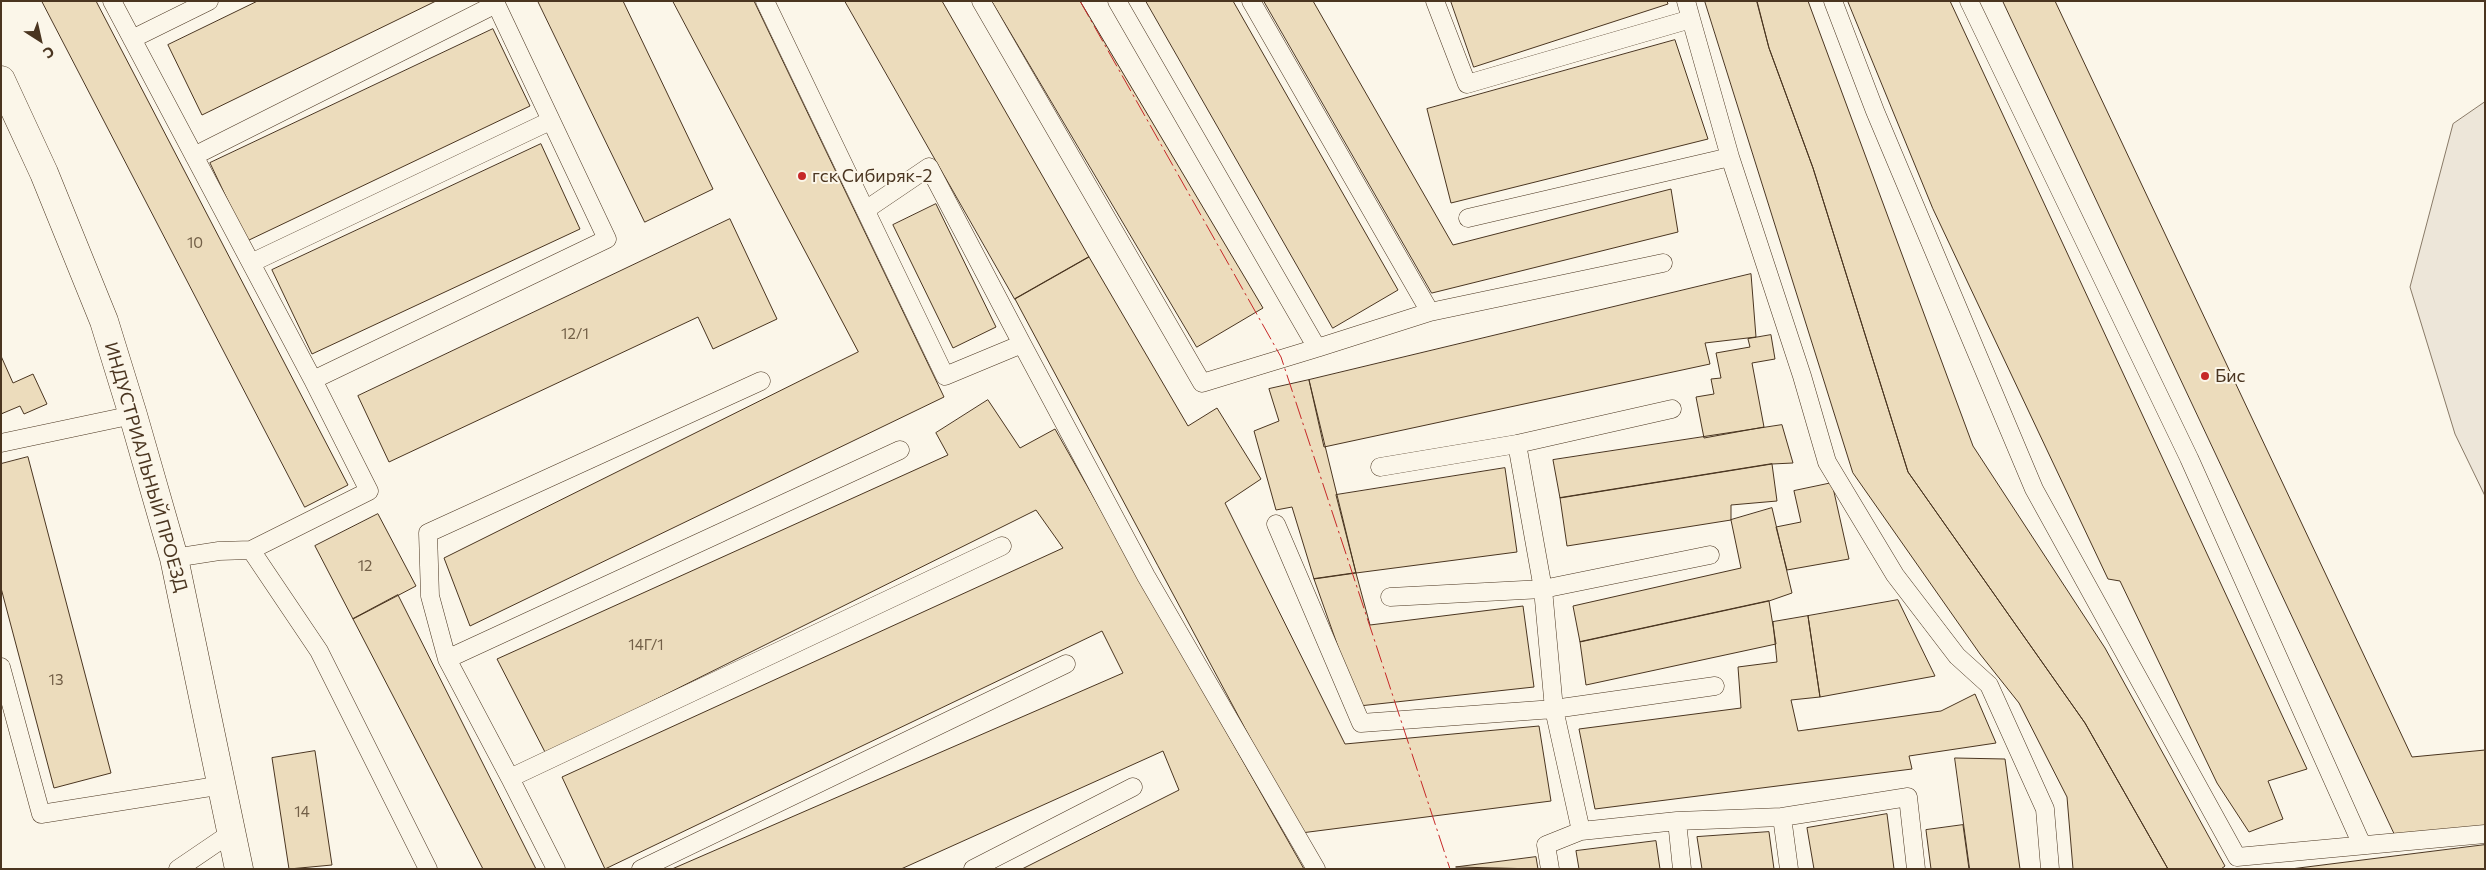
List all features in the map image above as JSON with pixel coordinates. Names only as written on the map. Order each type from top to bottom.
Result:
[{"type":"street","name":"ИНДУСТРИАЛЬНЫЙ ПРОЕЗД","points":[[1,80],[44,174],[104,321],[133,415],[174,558],[223,785],[238,869]]},
{"type":"lane","points":[[112,1],[369,491],[251,550],[219,551],[174,558]]},
{"type":"lane","points":[[132,39],[209,1]]},
{"type":"lane","points":[[765,1],[867,209],[945,376],[1022,344]]},
{"type":"lane","points":[[981,1],[1202,383],[1430,312],[1663,263]]},
{"type":"lane","points":[[1117,1],[1317,348]]},
{"type":"lane","points":[[1252,1],[1430,312]]},
{"type":"lane","points":[[1435,1],[1467,84],[1691,19]]},
{"type":"lane","points":[[1686,1],[1730,158],[1802,376],[1827,462],[1895,575],[1957,656],[1989,685],[2045,809],[2050,869]]},
{"type":"lane","points":[[1833,1],[1875,111],[2034,489],[2236,857],[2485,834]]},
{"type":"lane","points":[[1969,1],[2189,458],[2362,845]]},
{"type":"lane","points":[[194,156],[496,4],[607,239],[312,380]]},
{"type":"lane","points":[[251,263],[550,121]]},
{"type":"lane","points":[[1468,218],[1730,158]]},
{"type":"lane","points":[[867,209],[929,167],[1146,576],[1316,869]]},
{"type":"lane","points":[[556,869],[447,659],[430,596],[428,533],[761,381]]},
{"type":"lane","points":[[1380,467],[1518,444],[1672,409]]},
{"type":"lane","points":[[1,443],[133,415]]},
{"type":"lane","points":[[1518,444],[1543,589],[1554,709],[1581,831]]},
{"type":"lane","points":[[447,659],[900,450]]},
{"type":"lane","points":[[1276,524],[1361,722],[1554,709],[1715,686]]},
{"type":"lane","points":[[510,778],[1002,546]]},
{"type":"lane","points":[[251,550],[319,651],[428,869]]},
{"type":"lane","points":[[1390,597],[1543,589],[1710,555]]},
{"type":"lane","points":[[641,869],[1066,664]]},
{"type":"lane","points":[[1,667],[41,814],[223,785]]},
{"type":"lane","points":[[973,869],[1133,787]]},
{"type":"lane","points":[[1550,869],[1546,845],[1581,831],[1677,821],[1782,817],[1908,797],[1916,869]]},
{"type":"lane","points":[[1782,817],[1789,869]]},
{"type":"lane","points":[[1677,821],[1682,869]]},
{"type":"lane","points":[[178,869],[232,833]]},
{"type":"shaded area","points":[[2485,102],[2485,496],[2455,434],[2410,287],[2453,124]]},
{"type":"building","points":[[42,1],[96,1],[348,485],[305,507]]},
{"type":"building","points":[[258,1],[436,1],[202,115],[168,45]]},
{"type":"building","points":[[538,1],[623,1],[713,189],[645,222]]},
{"type":"building","name":"гск Сибиряк-2","points":[[673,1],[754,1],[944,397],[470,626],[444,558],[858,352]]},
{"type":"building","points":[[845,1],[942,1],[1089,257],[1015,299]]},
{"type":"building","points":[[992,1],[1080,1],[1263,308],[1197,347]]},
{"type":"building","points":[[1146,1],[1233,1],[1398,290],[1333,328]]},
{"type":"building","points":[[1264,1],[1313,1],[1453,245],[1671,189],[1678,232],[1432,293]]},
{"type":"building","points":[[1451,1],[1667,1],[1668,4],[1474,67]]},
{"type":"building","points":[[1705,1],[1757,1],[1769,48],[1813,168],[1908,472],[2085,723],[2168,869],[2073,869],[2067,797],[2019,703],[1980,654],[1853,473]]},
{"type":"building","points":[[1757,1],[1808,1],[1973,446],[2105,648],[2225,866],[2221,869],[2168,869],[2085,723],[1908,472],[1813,168],[1769,48]]},
{"type":"building","points":[[1848,1],[1950,1],[2307,769],[2268,781],[2283,819],[2249,832],[2217,783],[2120,581],[2108,579],[1933,209]]},
{"type":"building","name":"Бис","points":[[2003,1],[2055,1],[2412,757],[2485,750],[2485,828],[2396,837]]},
{"type":"building","points":[[493,29],[530,106],[247,241],[210,163]]},
{"type":"building","points":[[1675,40],[1708,139],[1451,203],[1427,109]]},
{"type":"building","points":[[541,144],[580,229],[312,354],[272,270]]},
{"type":"building","points":[[936,204],[996,327],[953,348],[893,225]]},
{"type":"building","points":[[730,219],[777,319],[713,349],[698,317],[389,462],[358,396]]},
{"type":"building","points":[[1089,257],[1188,426],[1217,408],[1261,479],[1225,503],[1345,744],[1539,726],[1551,801],[1301,833],[1015,299]]},
{"type":"building","points":[[1751,274],[1756,337],[1705,343],[1710,364],[1324,447],[1309,380]]},
{"type":"building","points":[[1771,335],[1775,359],[1752,363],[1764,427],[1704,438],[1696,397],[1714,394],[1711,379],[1721,378],[1716,353],[1750,347],[1748,339]]},
{"type":"building","points":[[1,356],[13,383],[33,374],[47,404],[24,414],[20,406],[1,414]]},
{"type":"building","points":[[1309,380],[1356,573],[1314,579],[1292,507],[1276,510],[1254,431],[1279,421],[1269,389]]},
{"type":"building","points":[[988,400],[1020,448],[1055,429],[1304,869],[1022,869],[1179,790],[1163,751],[901,869],[672,869],[1123,673],[1102,631],[605,869],[562,777],[1063,548],[1036,510],[546,754],[497,659],[948,455],[936,433]]},
{"type":"building","points":[[1782,425],[1793,463],[1772,464],[1560,498],[1553,460]]},
{"type":"building","points":[[28,457],[111,773],[54,788],[1,588],[1,464]]},
{"type":"building","points":[[1772,464],[1777,501],[1731,505],[1731,520],[1567,546],[1560,498]]},
{"type":"building","points":[[1505,468],[1517,552],[1356,573],[1336,495]]},
{"type":"building","points":[[1832,483],[1849,559],[1787,570],[1776,527],[1801,522],[1794,491]]},
{"type":"building","points":[[1772,508],[1792,593],[1769,601],[1580,642],[1573,606],[1741,568],[1731,520]]},
{"type":"building","points":[[378,514],[416,586],[353,619],[315,546]]},
{"type":"building","points":[[1356,573],[1370,625],[1523,606],[1534,687],[1359,706],[1314,579]]},
{"type":"building","points":[[398,595],[536,869],[483,869],[353,619]]},
{"type":"building","points":[[1898,600],[1935,676],[1820,697],[1808,616]]},
{"type":"building","points":[[1769,601],[1776,644],[1586,685],[1580,642]]},
{"type":"building","points":[[1808,616],[1820,697],[1791,700],[1798,731],[1941,711],[1975,694],[1996,743],[1909,756],[1912,769],[1595,809],[1579,729],[1741,708],[1738,667],[1777,662],[1773,622]]},
{"type":"building","points":[[315,751],[332,865],[289,869],[272,758]]},
{"type":"building","points":[[1955,758],[2005,759],[2020,869],[1970,869]]},
{"type":"building","points":[[1887,814],[1894,869],[1814,869],[1807,828]]},
{"type":"building","points":[[1963,825],[1969,869],[1931,869],[1926,830]]},
{"type":"building","points":[[1769,832],[1774,869],[1702,869],[1697,837]]},
{"type":"building","points":[[1656,841],[1660,869],[1579,869],[1576,851]]},
{"type":"building","points":[[2485,845],[2485,869],[2291,869]]},
{"type":"building","points":[[1536,857],[1538,869],[1456,867]]},
{"type":"power","points":[[1080,1],[1281,357],[1450,869]]},
{"type":"place","name":"гск Сибиряк-2","points":[[802,176]]},
{"type":"place","name":"Бис","points":[[2205,376]]}]
